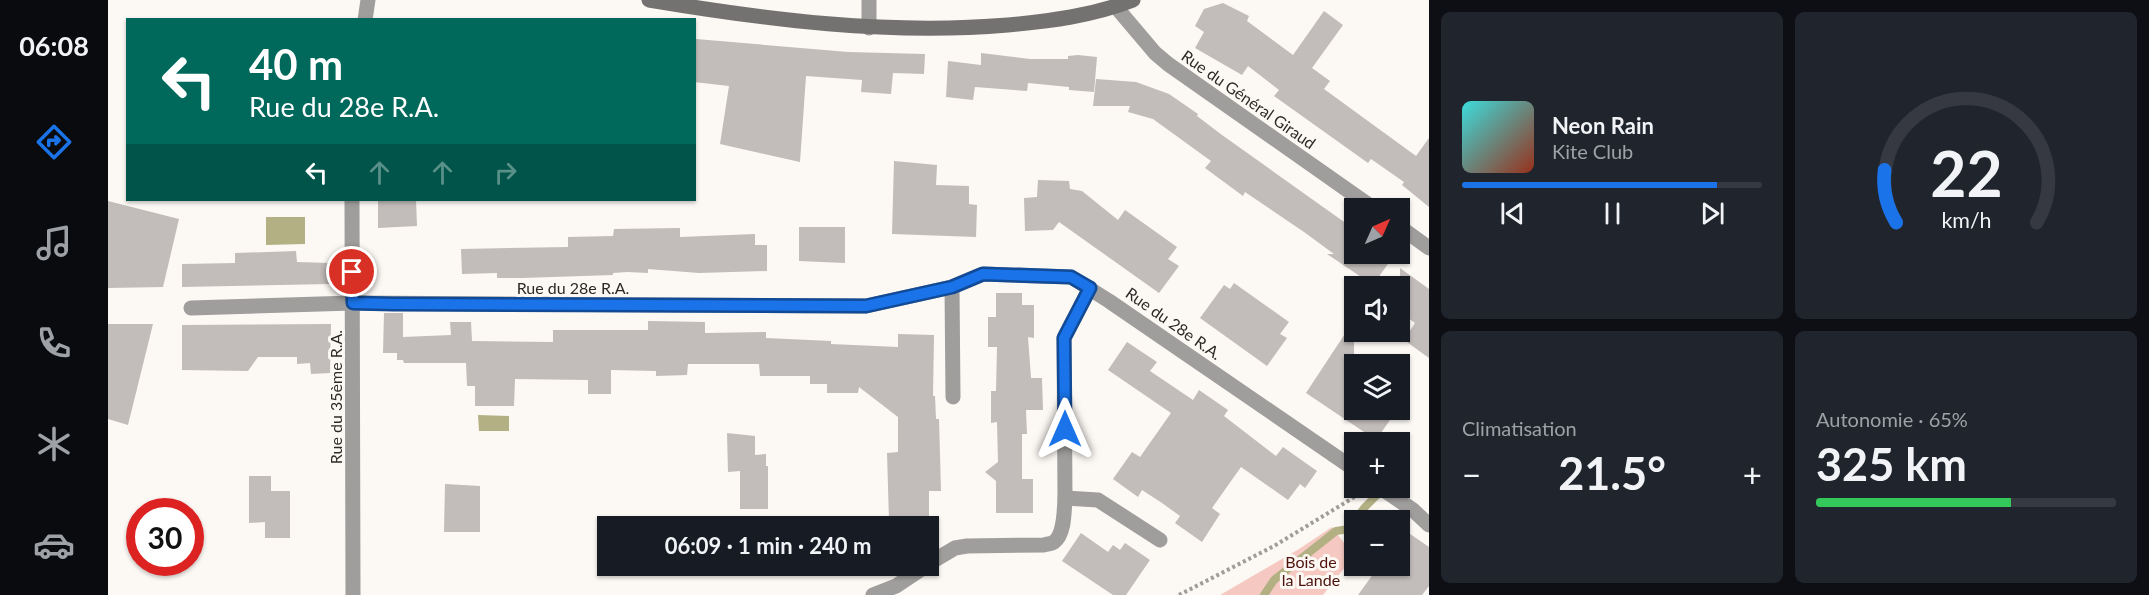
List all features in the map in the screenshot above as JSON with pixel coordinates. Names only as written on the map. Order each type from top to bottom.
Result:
[{"type":"main road","points":[[649,0],[818,24],[869,28],[981,27],[1058,20],[1116,7],[1132,0]]},
{"type":"street","points":[[365,18],[368,0]]},
{"type":"street","points":[[869,0],[869,28]]},
{"type":"street","name":"Rue du Général Giraud","points":[[1116,7],[1168,64],[1359,198]]},
{"type":"street","name":"Rue du 35ème R.A.","points":[[352,201],[353,595]]},
{"type":"street","points":[[1410,234],[1429,248]]},
{"type":"street","name":"Rue du 28e R.A.","points":[[191,308],[353,303],[866,306],[952,287],[983,274],[1071,277],[1344,462]]},
{"type":"street","points":[[952,287],[953,397]]},
{"type":"street","points":[[939,558],[955,548],[968,546],[1044,545],[1054,542],[1062,524],[1065,498],[1064,338],[1090,288]]},
{"type":"street","points":[[1065,498],[1098,500],[1160,540]]},
{"type":"street","points":[[1396,498],[1429,525]]},
{"type":"street","points":[[873,595],[896,586],[911,576]]},
{"type":"path","points":[[1179,595],[1274,546],[1353,498]]},
{"type":"green space","name":"Bois de la Lande","points":[[1332,527],[1344,543],[1344,569],[1323,595],[1220,595]]},
{"type":"shaded area","points":[[266,217],[305,217],[305,244],[266,245]]},
{"type":"shaded area","points":[[478,415],[509,416],[509,431],[479,431]]},
{"type":"building","points":[[1223,3],[1249,16],[1247,21],[1293,55],[1324,11],[1343,25],[1312,68],[1330,81],[1324,89],[1416,156],[1429,138],[1429,207],[1402,185],[1404,182],[1371,159],[1368,163],[1274,96],[1279,90],[1248,66],[1242,75],[1195,48],[1204,32],[1195,26],[1204,9]]},
{"type":"building","points":[[696,39],[848,52],[925,54],[924,74],[893,73],[891,94],[861,92],[862,80],[806,76],[800,162],[720,144],[729,86],[696,82]]},
{"type":"building","points":[[981,53],[1030,59],[1068,59],[1068,56],[1078,55],[1097,57],[1094,92],[1028,83],[1027,91],[975,87],[973,100],[946,97],[948,61],[981,65]]},
{"type":"building","points":[[1096,79],[1136,82],[1169,94],[1198,114],[1197,116],[1222,135],[1344,222],[1344,264],[1388,264],[1379,276],[1360,276],[1327,254],[1334,254],[1304,232],[1245,192],[1243,196],[1205,168],[1211,161],[1153,119],[1128,112],[1130,106],[1093,106]]},
{"type":"building","points":[[894,161],[937,165],[936,185],[969,186],[969,204],[977,205],[976,237],[892,234]]},
{"type":"building","points":[[1038,180],[1069,181],[1070,189],[1082,191],[1118,220],[1125,210],[1177,247],[1168,259],[1179,266],[1159,293],[1059,222],[1053,230],[1025,231],[1024,198],[1037,197]]},
{"type":"building","points":[[108,201],[179,219],[163,287],[108,288]]},
{"type":"building","points":[[378,201],[416,201],[417,226],[378,228]]},
{"type":"building","points":[[799,227],[845,227],[845,263],[799,261]]},
{"type":"building","points":[[680,228],[680,237],[755,234],[755,245],[767,245],[767,271],[699,273],[648,269],[648,273],[627,272],[613,273],[613,275],[522,278],[497,278],[497,273],[462,274],[461,249],[568,247],[568,237],[613,236],[614,229]]},
{"type":"building","points":[[296,251],[297,262],[330,263],[330,284],[182,287],[182,264],[235,263],[235,253]]},
{"type":"building","points":[[1400,268],[1429,289],[1429,358],[1407,342],[1410,342],[1410,331],[1415,323],[1410,319],[1410,276],[1400,276]]},
{"type":"building","points":[[1234,283],[1289,322],[1280,334],[1287,338],[1267,366],[1200,318],[1224,285],[1230,289]]},
{"type":"building","points":[[996,293],[1022,293],[1022,305],[1034,305],[1034,338],[1028,337],[1031,378],[1042,378],[1043,410],[1026,410],[1027,434],[1022,434],[1022,479],[1033,479],[1033,513],[996,513],[996,481],[985,472],[998,462],[997,422],[991,423],[991,391],[996,391],[997,347],[988,347],[988,317],[996,317]]},
{"type":"building","points":[[384,313],[403,313],[403,337],[451,335],[450,322],[471,322],[472,341],[553,342],[553,330],[648,330],[648,321],[705,322],[705,333],[766,332],[766,338],[831,341],[831,344],[898,347],[898,334],[934,335],[933,396],[935,396],[936,419],[939,419],[941,491],[929,491],[929,516],[889,516],[887,453],[898,452],[898,417],[859,387],[858,393],[827,393],[827,384],[810,384],[810,376],[760,376],[759,364],[688,364],[687,375],[656,376],[656,371],[611,370],[611,394],[588,394],[588,380],[515,379],[514,406],[475,406],[475,386],[467,386],[466,363],[404,363],[403,360],[397,360],[397,353],[383,353]]},
{"type":"building","points":[[108,324],[153,324],[128,425],[108,419]]},
{"type":"building","points":[[331,324],[330,373],[311,374],[310,363],[297,364],[297,357],[258,357],[248,371],[182,370],[182,325]]},
{"type":"building","points":[[1344,335],[1344,342],[1354,342],[1354,354],[1344,354],[1344,419],[1306,393]]},
{"type":"building","points":[[1127,342],[1157,362],[1150,371],[1193,400],[1199,390],[1228,410],[1224,416],[1276,456],[1283,447],[1317,471],[1305,488],[1300,484],[1288,500],[1241,467],[1212,508],[1220,514],[1202,542],[1175,523],[1180,516],[1162,503],[1142,490],[1138,497],[1113,479],[1132,452],[1140,457],[1171,413],[1108,370]]},
{"type":"building","points":[[1346,420],[1390,420],[1382,432],[1364,432]]},
{"type":"building","points":[[727,433],[755,436],[755,455],[766,454],[768,509],[740,509],[740,471],[728,472]]},
{"type":"building","points":[[249,476],[271,476],[271,491],[290,491],[290,538],[265,538],[265,522],[249,523]]},
{"type":"building","points":[[445,484],[480,486],[480,532],[444,532]]},
{"type":"building","points":[[1081,533],[1108,552],[1113,545],[1120,550],[1125,543],[1150,560],[1126,595],[1113,595],[1062,561]]},
{"type":"building","points":[[1410,534],[1429,547],[1429,586],[1422,595],[1358,595],[1372,576],[1410,576]]},
{"type":"waterway","points":[[1363,510],[1374,498]]},
{"type":"waterway","points":[[1264,595],[1274,580],[1336,531],[1344,530]]},
{"type":"route","points":[[352,272],[353,303],[393,304],[866,306],[952,287],[983,274],[1071,277],[1090,288],[1064,338],[1065,429]]}]
